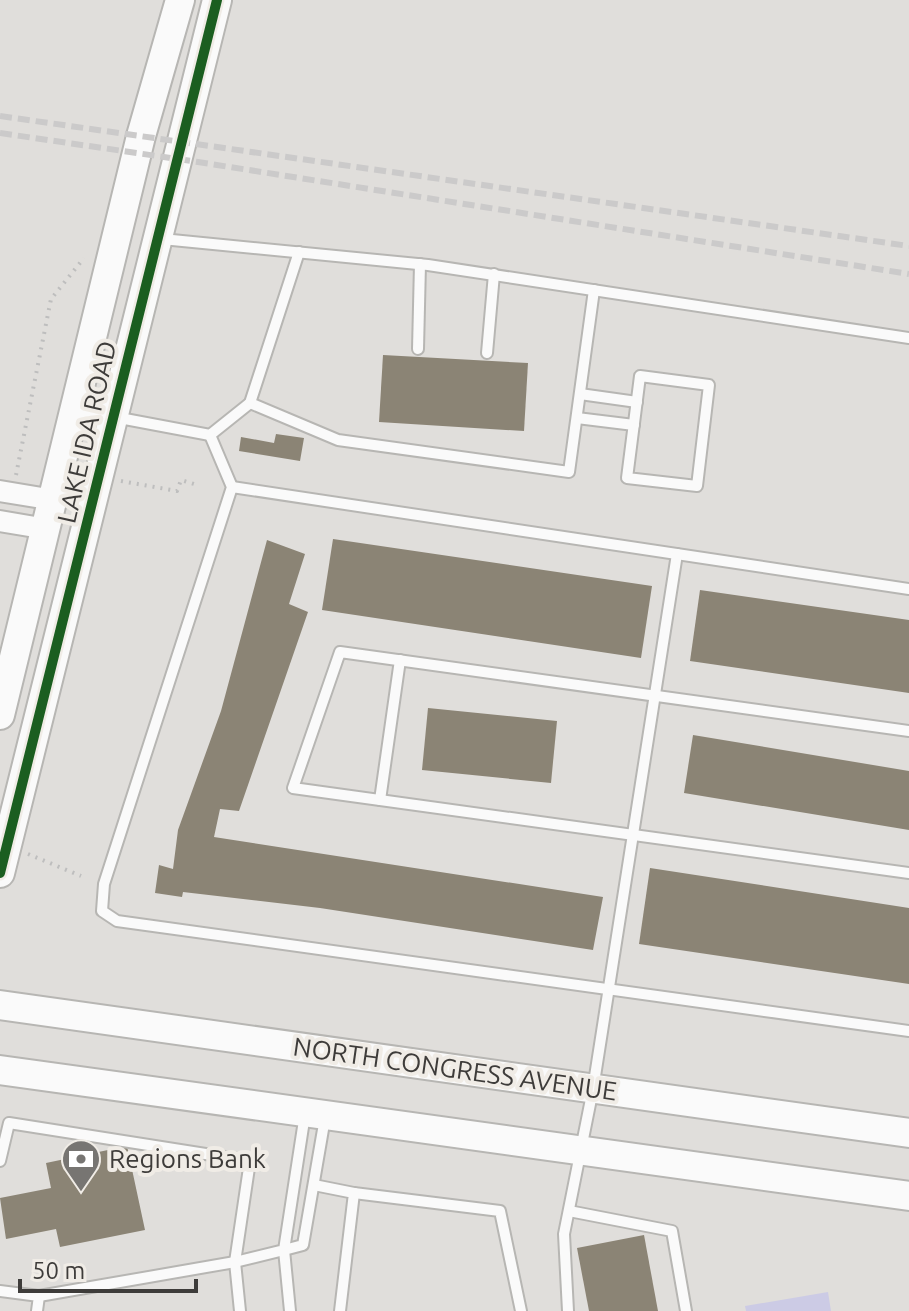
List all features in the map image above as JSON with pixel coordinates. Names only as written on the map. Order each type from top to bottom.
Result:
[{"type":"main road","name":"LAKE IDA ROAD","points":[[0,715],[141,136],[180,0]]},
{"type":"main road","name":"LAKE IDA ROAD","points":[[0,873],[217,0]]},
{"type":"main road","name":"NORTH CONGRESS AVENUE","points":[[0,1005],[909,1133]]},
{"type":"main road","points":[[0,1070],[909,1196]]},
{"type":"street","points":[[6,492],[54,500]]},
{"type":"street","points":[[0,521],[47,529]]},
{"type":"lane","points":[[156,238],[420,264],[909,338]]},
{"type":"lane","points":[[75,410],[210,435],[250,403],[299,252]]},
{"type":"lane","points":[[418,349],[420,264]]},
{"type":"lane","points":[[487,353],[494,274]]},
{"type":"lane","points":[[250,403],[338,440],[569,472],[594,290]]},
{"type":"lane","points":[[640,376],[709,385],[697,486],[627,478],[634,425],[640,376]]},
{"type":"lane","points":[[580,394],[637,402]]},
{"type":"lane","points":[[577,418],[634,425]]},
{"type":"lane","points":[[210,435],[232,487],[104,884],[102,911],[117,921],[909,1031]]},
{"type":"lane","points":[[232,487],[909,589]]},
{"type":"lane","points":[[568,1311],[564,1234],[593,1089],[677,554]]},
{"type":"lane","points":[[909,731],[340,652],[293,788],[909,873]]},
{"type":"lane","points":[[380,800],[400,660]]},
{"type":"lane","points":[[0,1291],[39,1296],[235,1262],[303,1245],[314,1185],[316,1114]]},
{"type":"lane","points":[[290,1311],[284,1250],[316,1114]]},
{"type":"lane","points":[[0,1161],[9,1123],[250,1161],[235,1262],[240,1311]]},
{"type":"lane","points":[[314,1185],[500,1211],[521,1311]]},
{"type":"lane","points":[[340,1311],[354,1193]]},
{"type":"lane","points":[[569,1211],[672,1231],[686,1311]]},
{"type":"lane","points":[[37,1311],[39,1296]]},
{"type":"path","points":[[6,492],[51,299],[90,250]]},
{"type":"path","points":[[120,480],[177,491],[181,480],[194,484]]},
{"type":"path","points":[[26,853],[81,876]]},
{"type":"shaded area","points":[[828,1292],[831,1311],[746,1311],[745,1306]]},
{"type":"building","points":[[383,355],[528,363],[524,431],[379,422]]},
{"type":"building","points":[[276,434],[304,438],[300,461],[239,451],[241,437],[274,443]]},
{"type":"building","points":[[333,539],[652,586],[641,658],[322,610]]},
{"type":"building","points":[[267,540],[305,554],[289,604],[308,612],[239,811],[220,809],[214,837],[603,897],[593,950],[320,908],[183,892],[182,897],[155,893],[159,865],[173,869],[178,830],[221,711]]},
{"type":"building","points":[[700,590],[909,620],[909,693],[690,661]]},
{"type":"building","points":[[428,708],[557,721],[551,783],[422,770]]},
{"type":"building","points":[[693,735],[909,771],[909,830],[684,793]]},
{"type":"building","points":[[650,868],[909,908],[909,984],[639,944]]},
{"type":"building","name":"Regions Bank","points":[[127,1146],[145,1230],[60,1247],[56,1229],[6,1239],[0,1198],[51,1188],[46,1163]]},
{"type":"building","points":[[644,1235],[658,1311],[589,1311],[577,1248]]},
{"type":"railway","points":[[0,116],[909,246]]},
{"type":"railway","points":[[0,133],[909,274]]},
{"type":"cycle path","points":[[0,873],[217,0]]},
{"type":"place","name":"Regions Bank","points":[[81,1193]]}]
